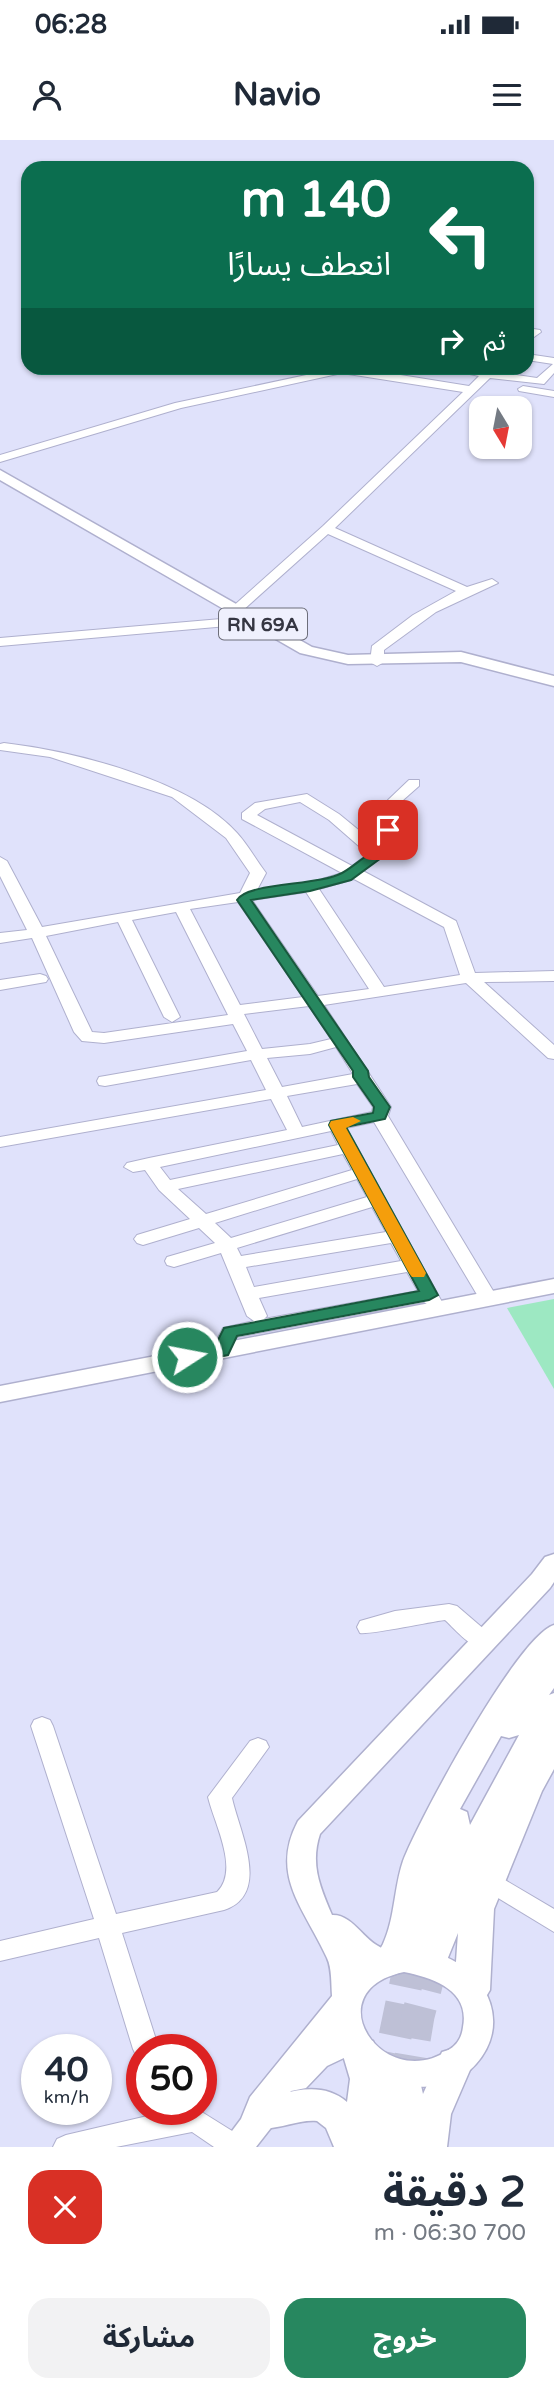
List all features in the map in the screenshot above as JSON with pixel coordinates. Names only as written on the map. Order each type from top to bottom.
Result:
[{"type":"highway","points":[[413,1953],[398,1948],[412,1883],[437,1821],[515,1687],[554,1636]]},
{"type":"highway","points":[[413,1953],[431,1884],[468,1791],[509,1726],[554,1664]]},
{"type":"highway","points":[[413,1953],[460,1880],[519,1758],[554,1705]]},
{"type":"highway","points":[[472,1990],[477,1909],[526,1789],[554,1740]]},
{"type":"highway","points":[[356,2046],[368,2071],[360,2147]]},
{"type":"highway","points":[[429,2147],[433,2114],[455,2063]]},
{"type":"highway","points":[[375,2147],[396,2087],[399,2147]]},
{"type":"highway","points":[[261,2119],[308,2103],[321,2104],[343,2122],[352,2147]]},
{"type":"main road","name":"RN 69A","points":[[0,474],[306,650],[327,657],[377,662],[440,655],[460,657],[534,679],[554,681]]},
{"type":"main road","points":[[1,1390],[221,1351],[265,1327],[305,1326],[433,1302],[489,1298],[554,1286]]},
{"type":"main road","points":[[413,1953],[412,1960],[436,1964],[450,1970],[472,1990],[479,2006],[481,2022],[477,2037],[468,2052],[455,2063],[440,2070],[405,2074],[381,2066],[356,2046],[346,2027],[347,2000],[342,1958],[318,1917],[300,1868],[300,1852],[308,1829],[484,1642],[554,1563]]},
{"type":"main road","points":[[307,1891],[353,1945],[370,1957],[413,1953]]},
{"type":"main road","points":[[261,2119],[261,2107],[301,2053],[347,2000],[363,1976],[413,1953]]},
{"type":"main road","points":[[236,2147],[316,2057],[356,2046]]},
{"type":"street","points":[[534,358],[554,361]]},
{"type":"street","points":[[429,375],[540,382],[554,367]]},
{"type":"street","points":[[0,459],[179,405],[319,375]]},
{"type":"street","points":[[483,379],[554,394]]},
{"type":"street","points":[[236,609],[327,529],[483,379]]},
{"type":"street","points":[[327,529],[464,590]]},
{"type":"street","points":[[377,662],[377,649],[414,620],[464,590],[492,583]]},
{"type":"street","points":[[0,642],[256,620]]},
{"type":"street","points":[[2,747],[52,753],[177,794],[231,835],[258,873],[244,900],[311,1002],[361,1071],[361,1077],[382,1107],[379,1116],[489,1298]]},
{"type":"street","points":[[373,849],[388,830],[395,800],[414,783]]},
{"type":"street","points":[[0,938],[247,895],[310,887],[353,873],[376,855],[373,849],[334,817],[302,797],[260,806],[247,816],[353,873],[451,924],[469,978],[554,1054]]},
{"type":"street","points":[[0,845],[0,859],[82,1032],[88,1037],[104,1038],[237,1014],[469,978],[554,976]]},
{"type":"street","points":[[310,887],[371,974],[380,993]]},
{"type":"street","points":[[181,906],[297,1133]]},
{"type":"street","points":[[123,917],[172,1017]]},
{"type":"street","points":[[0,985],[40,979]]},
{"type":"street","points":[[106,1080],[257,1054],[310,1049],[341,1041]]},
{"type":"street","points":[[0,1142],[361,1077]]},
{"type":"street","points":[[265,1327],[247,1294],[226,1243],[141,1165],[379,1116]]},
{"type":"street","points":[[337,1125],[433,1302]]},
{"type":"street","points":[[165,1186],[349,1147]]},
{"type":"street","points":[[143,1239],[362,1172]]},
{"type":"street","points":[[174,1261],[226,1243],[377,1200]]},
{"type":"street","points":[[235,1263],[397,1236]]},
{"type":"street","points":[[247,1294],[413,1265]]},
{"type":"street","points":[[368,1627],[395,1619],[449,1612],[484,1642]]},
{"type":"street","points":[[42,1726],[141,2034]]},
{"type":"street","points":[[0,1951],[224,1900],[234,1894],[238,1882],[235,1848],[220,1797],[258,1747]]},
{"type":"street","points":[[488,1880],[554,1922]]},
{"type":"street","points":[[66,2147],[138,2125]]},
{"type":"street","points":[[203,2125],[236,2147]]},
{"type":"green space","points":[[554,1299],[554,1389],[507,1308]]},
{"type":"tunnel","points":[[385,2085],[414,1945]]},
{"type":"tunnel","points":[[406,2088],[418,2016],[435,1950]]},
{"type":"slow traffic","points":[[353,1121],[337,1125],[418,1273]]},
{"type":"route","points":[[187,1357],[221,1351],[230,1332],[429,1295],[337,1125],[379,1116],[382,1107],[361,1077],[361,1071],[339,1035],[311,1002],[244,900],[247,895],[310,887],[346,877],[376,855],[373,849],[388,830]]}]
